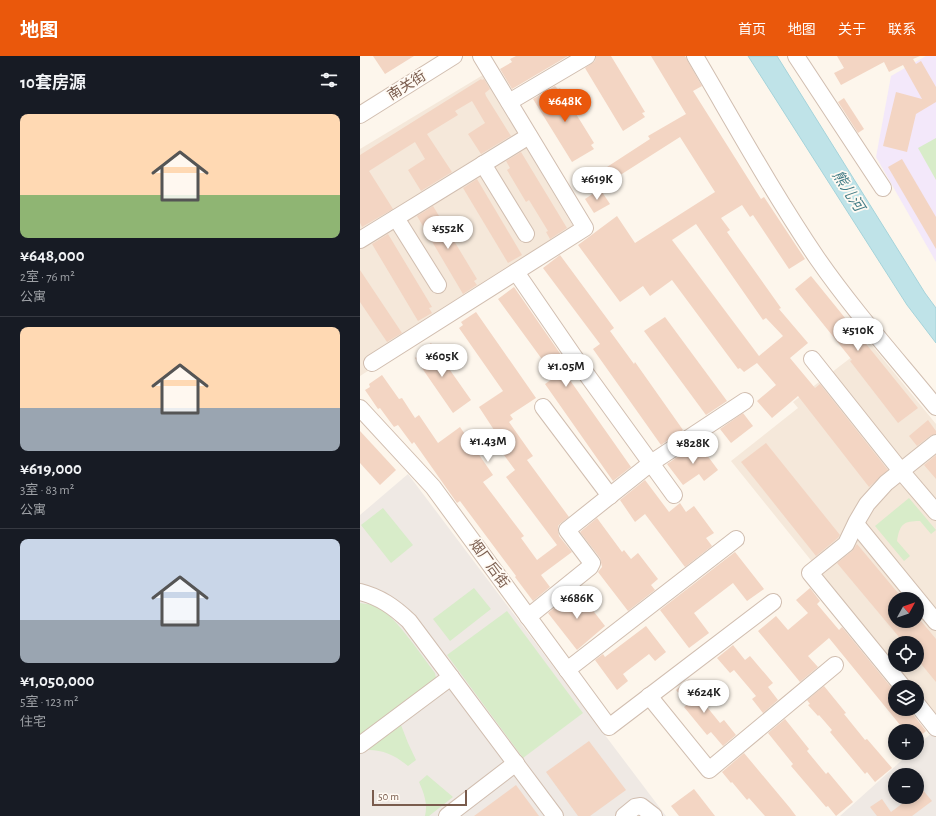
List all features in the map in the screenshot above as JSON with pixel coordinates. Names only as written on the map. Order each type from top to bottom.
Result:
[{"type":"street","name":"南关街","points":[[360,115],[454,56]]},
{"type":"street","points":[[372,363],[585,228],[481,56]]},
{"type":"street","points":[[509,102],[587,56]]},
{"type":"street","points":[[695,56],[761,170],[817,258],[852,304],[936,407]]},
{"type":"street","points":[[796,56],[883,188]]},
{"type":"street","points":[[360,240],[529,136]]},
{"type":"street","points":[[483,164],[526,234]]},
{"type":"street","points":[[396,218],[438,285]]},
{"type":"street","points":[[516,272],[582,368],[674,494]]},
{"type":"street","points":[[812,359],[936,512]]},
{"type":"street","points":[[528,617],[590,567],[592,563],[567,530],[651,463],[745,401]]},
{"type":"street","points":[[543,407],[610,496]]},
{"type":"street","name":"烟厂后街","points":[[360,408],[433,487],[609,727],[649,696]]},
{"type":"street","points":[[897,680],[810,573],[846,544],[867,504],[886,483],[936,442]]},
{"type":"street","points":[[856,524],[936,622]]},
{"type":"street","points":[[567,670],[736,538]]},
{"type":"street","points":[[360,592],[372,595],[385,601],[409,621],[555,816]]},
{"type":"street","points":[[773,602],[649,696],[709,770],[835,665]]},
{"type":"street","points":[[360,745],[451,677]]},
{"type":"street","points":[[924,713],[936,728]]},
{"type":"street","points":[[447,816],[516,763]]},
{"type":"street","points":[[624,816],[635,808],[641,806],[654,816]]},
{"type":"shaded area","points":[[926,56],[936,56],[936,262],[876,157],[891,76]]},
{"type":"shaded area","points":[[483,75],[579,236],[360,376],[360,149]]},
{"type":"shaded area","points":[[870,343],[936,424],[936,716],[924,701],[924,680],[907,680],[901,672],[924,672],[924,636],[888,636],[888,656],[731,461],[798,408],[793,402]]},
{"type":"shaded area","points":[[408,474],[666,816],[360,816],[360,515]]},
{"type":"shaded area","points":[[936,729],[936,816],[840,816],[888,773],[888,804],[924,804],[924,768],[893,768],[902,760],[924,760],[924,740]]},
{"type":"green space","points":[[936,138],[936,180],[918,148]]},
{"type":"green space","points":[[909,498],[936,530],[931,534],[920,521],[910,522],[903,525],[899,531],[897,541],[910,556],[904,561],[875,526]]},
{"type":"green space","points":[[383,508],[413,545],[391,563],[361,525]]},
{"type":"green space","points":[[474,588],[491,609],[450,641],[433,619]]},
{"type":"green space","points":[[360,603],[378,607],[393,619],[435,673],[436,678],[435,683],[360,739]]},
{"type":"green space","points":[[507,611],[583,713],[523,758],[447,655]]},
{"type":"green space","points":[[397,723],[401,725],[416,760],[408,766],[398,759],[383,752],[365,750]]},
{"type":"green space","points":[[427,775],[453,797],[429,816],[425,816],[425,799],[419,782]]},
{"type":"water","name":"熊儿河","points":[[748,56],[777,56],[925,293],[936,308],[936,343],[907,305]]},
{"type":"building","points":[[373,56],[414,56],[385,74]]},
{"type":"building","points":[[516,56],[568,56],[512,89],[500,69],[512,62],[510,59]]},
{"type":"building","points":[[596,56],[611,56],[645,112],[642,113],[645,117],[623,131],[585,68],[595,61]]},
{"type":"building","points":[[651,56],[685,56],[702,86],[693,91],[761,199],[764,197],[805,259],[789,269],[753,215],[750,217],[742,205],[721,218],[730,230],[727,232],[781,308],[779,309],[808,343],[790,358],[815,388],[820,384],[888,470],[869,487],[798,396],[772,418],[757,401],[776,385],[757,363],[744,372],[740,368],[738,369],[672,280],[650,296],[643,286],[620,302],[578,245],[617,216],[635,243],[715,192],[680,137],[614,179],[607,167],[650,139],[648,136],[686,114]],"holes":[[[696,224],[763,320],[766,318],[783,336],[759,356],[672,240]]]},
{"type":"building","points":[[837,56],[920,56],[913,59],[916,64],[921,61],[936,87],[936,102],[916,114],[907,152],[883,146],[896,92],[922,99],[903,65],[889,72],[884,62],[841,85],[834,73],[844,68]]},
{"type":"building","points":[[481,79],[484,79],[490,89],[485,93],[486,96],[511,136],[481,154],[468,134],[485,123],[472,101],[455,111],[458,115],[427,134],[452,172],[421,191],[408,170],[425,159],[415,142],[369,171],[393,209],[362,227],[360,223],[360,155]]},
{"type":"building","points":[[555,86],[558,89],[560,88],[594,143],[591,145],[594,149],[572,162],[533,99]]},
{"type":"building","points":[[844,98],[864,129],[858,133],[838,102]]},
{"type":"building","points":[[521,152],[567,228],[550,239],[546,232],[548,231],[529,200],[526,202],[507,170],[510,168],[506,161]]},
{"type":"building","points":[[902,159],[936,217],[936,249],[888,167]]},
{"type":"building","points":[[477,179],[522,255],[508,263],[463,188]]},
{"type":"building","points":[[600,189],[610,204],[594,213],[585,199]]},
{"type":"building","points":[[433,206],[477,279],[474,281],[477,285],[463,294],[417,216]]},
{"type":"building","points":[[388,234],[432,307],[429,308],[432,313],[418,321],[372,244]]},
{"type":"building","points":[[560,255],[614,328],[610,331],[634,364],[635,362],[683,430],[661,445],[593,349],[600,344],[543,268]]},
{"type":"building","points":[[360,270],[402,333],[387,342],[360,302]]},
{"type":"building","points":[[811,276],[918,408],[898,423],[850,361],[852,360],[795,289]]},
{"type":"building","points":[[514,287],[566,362],[560,366],[631,467],[613,481],[545,384],[555,377],[498,299]]},
{"type":"building","points":[[476,312],[536,398],[510,415],[513,419],[509,422],[533,456],[527,460],[569,517],[558,526],[558,531],[559,536],[572,552],[541,575],[550,587],[533,601],[460,501],[457,503],[414,442],[412,444],[398,425],[394,427],[380,408],[378,409],[365,390],[370,387],[369,384],[382,375],[399,399],[402,398],[415,418],[419,415],[438,443],[460,427],[493,475],[483,482],[524,536],[521,538],[537,560],[557,545],[506,477],[515,470],[490,436],[496,433],[479,407],[503,391],[459,328],[463,325],[461,322]]},
{"type":"building","points":[[665,317],[727,401],[706,415],[644,331]]},
{"type":"building","points":[[431,343],[471,400],[453,413],[415,358],[418,355],[417,353]]},
{"type":"building","points":[[743,413],[753,426],[731,443],[720,429]]},
{"type":"building","points":[[928,420],[936,431],[936,434],[930,436],[917,446],[909,436]]},
{"type":"building","points":[[360,431],[396,470],[380,485],[360,463]]},
{"type":"building","points":[[698,443],[718,470],[704,481],[699,474],[683,485],[667,464]]},
{"type":"building","points":[[766,443],[840,535],[816,556],[741,462]]},
{"type":"building","points":[[936,455],[936,479],[924,465]]},
{"type":"building","points":[[645,480],[669,512],[680,503],[686,512],[694,506],[714,533],[706,538],[712,546],[685,567],[645,514],[635,522],[620,500]]},
{"type":"building","points":[[597,518],[622,552],[624,550],[631,559],[638,553],[658,579],[651,585],[655,590],[628,611],[598,572],[602,567],[600,558],[580,532]]},
{"type":"building","points":[[857,544],[897,592],[888,592],[888,624],[837,563],[852,551]]},
{"type":"building","points":[[735,552],[764,589],[747,601],[733,583],[694,613],[709,633],[689,648],[660,610]]},
{"type":"building","points":[[810,588],[820,601],[817,604],[839,630],[842,627],[888,683],[888,710],[829,638],[808,656],[818,667],[800,682],[758,631],[776,616],[788,630],[808,613],[796,600]]},
{"type":"building","points":[[577,590],[605,626],[577,650],[548,613]]},
{"type":"building","points":[[924,625],[936,639],[936,682],[924,667],[924,636],[898,636],[891,628],[924,628]]},
{"type":"building","points":[[646,626],[666,652],[655,661],[649,654],[623,674],[628,681],[617,690],[595,660],[603,654],[605,657]]},
{"type":"building","points":[[733,645],[745,660],[750,656],[773,683],[768,687],[778,700],[763,713],[752,699],[756,696],[734,670],[730,673],[717,658]]},
{"type":"building","points":[[689,679],[701,693],[698,696],[720,723],[724,720],[736,735],[723,746],[711,732],[707,735],[684,707],[688,704],[676,690]]},
{"type":"building","points":[[824,686],[865,740],[867,739],[892,768],[888,768],[888,771],[875,782],[867,772],[865,774],[830,732],[832,730],[808,705],[810,704],[807,700]]},
{"type":"building","points":[[893,716],[914,716],[921,724],[899,724]]},
{"type":"building","points":[[785,719],[809,749],[807,751],[826,774],[828,772],[853,802],[836,816],[828,806],[826,807],[791,766],[793,764],[768,733]]},
{"type":"building","points":[[589,741],[626,790],[590,816],[578,816],[546,772]]},
{"type":"building","points":[[744,753],[796,816],[765,816],[749,798],[747,800],[732,782],[731,783],[722,772]]},
{"type":"building","points":[[516,785],[539,816],[474,816]]},
{"type":"building","points":[[694,789],[715,816],[679,816],[671,806]]},
{"type":"building","points":[[924,791],[932,801],[912,816],[877,816],[870,807],[882,799],[891,812],[902,804],[924,804]]}]
